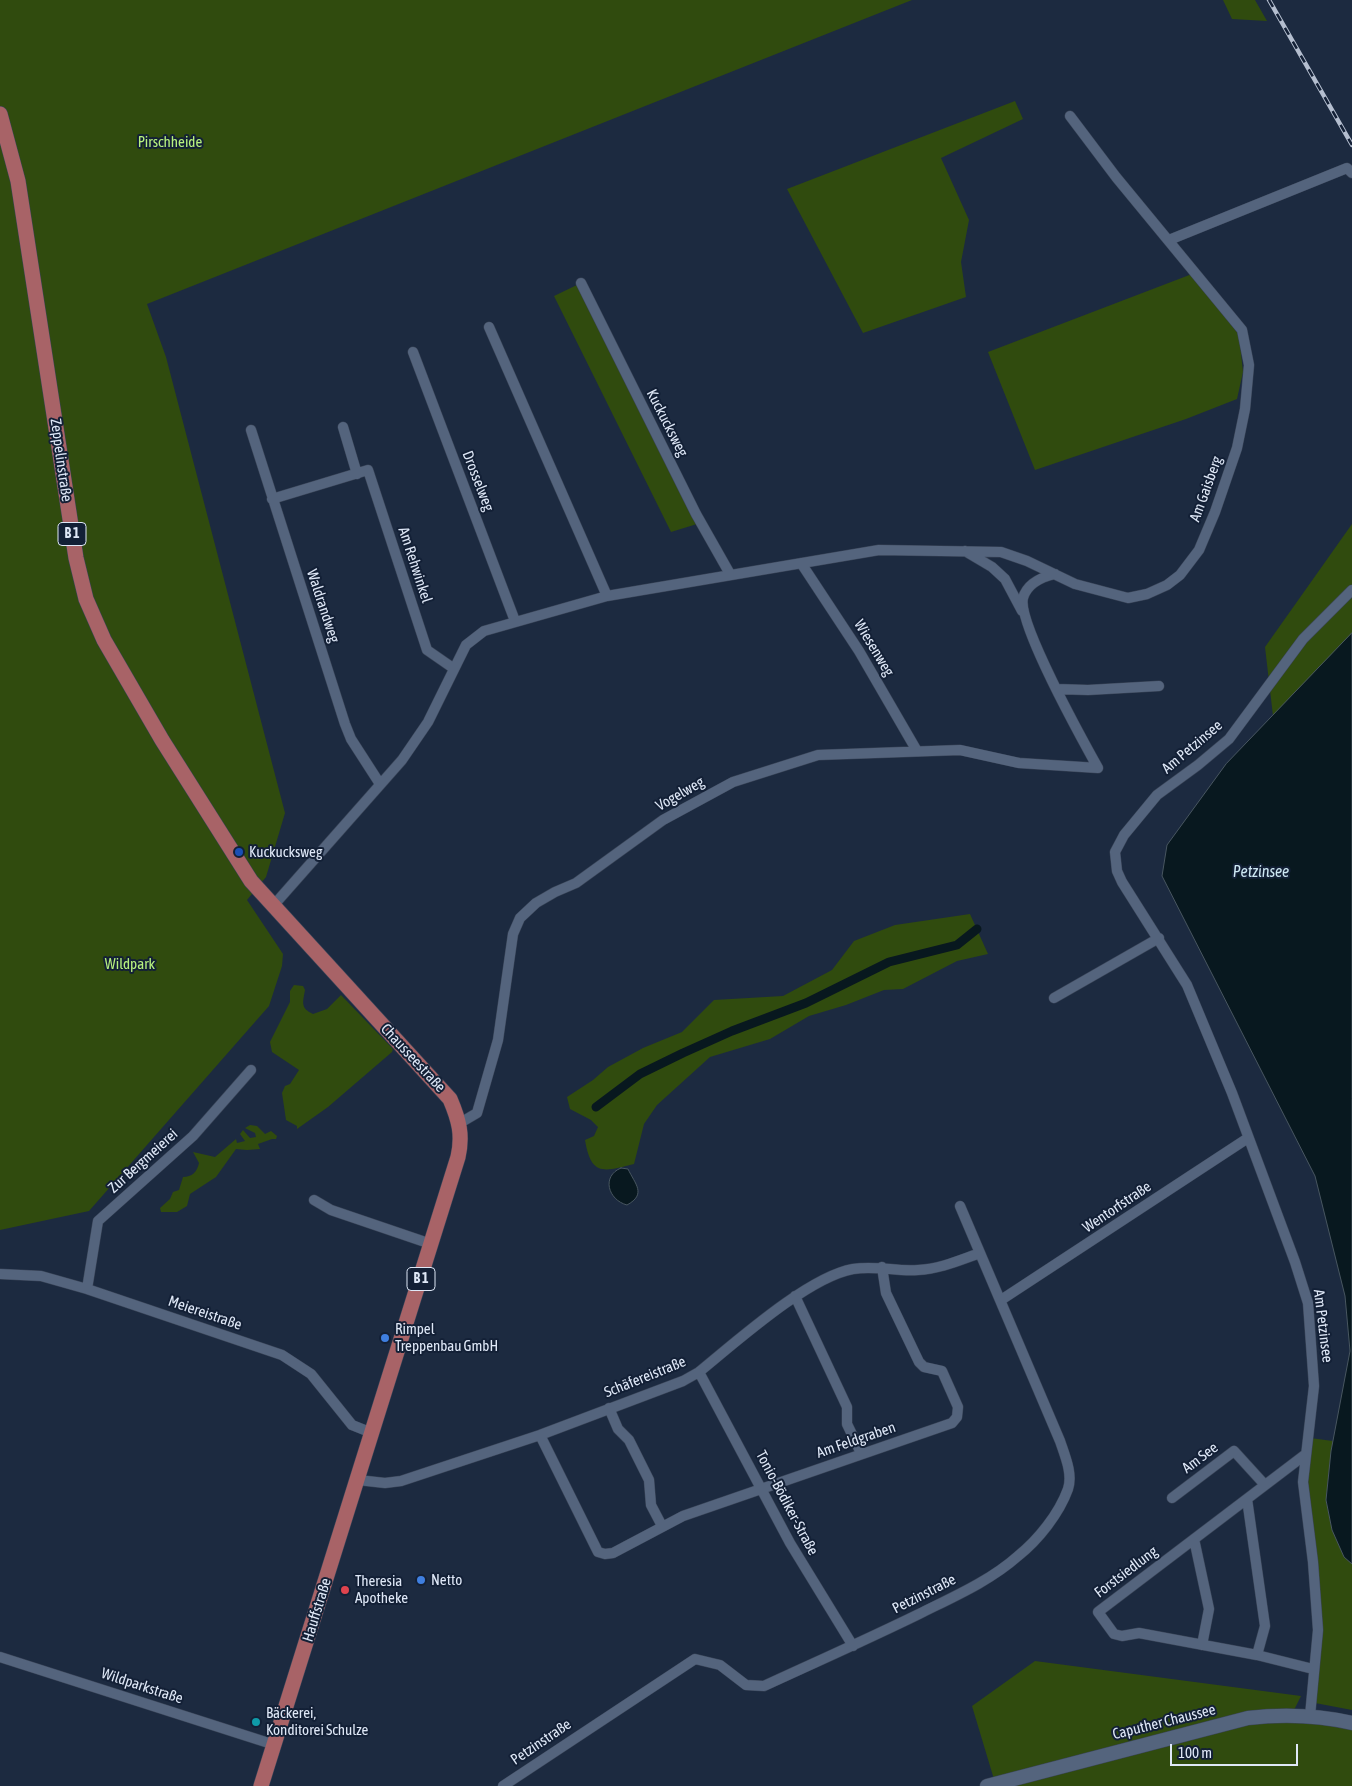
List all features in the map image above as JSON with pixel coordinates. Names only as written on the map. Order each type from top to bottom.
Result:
[{"type":"main road","name":"Zeppelinstraße","points":[[0,114],[18,181],[71,529],[86,599],[104,640],[162,740],[251,881],[273,906]]},
{"type":"main road","name":"Chausseestraße","points":[[273,906],[450,1099],[460,1123],[461,1142],[458,1157],[372,1434]]},
{"type":"main road","name":"Hauffstraße","points":[[261,1786],[372,1434]]},
{"type":"street","name":"Am Gaisberg","points":[[964,550],[1001,552],[1097,591],[1128,598],[1147,594],[1167,585],[1180,575],[1199,550],[1216,512],[1237,448],[1245,409],[1249,365],[1242,330],[1170,240],[1116,177],[1070,116]]},
{"type":"street","points":[[1170,240],[1348,168],[1352,173]]},
{"type":"street","name":"Kuckucksweg","points":[[581,282],[678,480],[730,574]]},
{"type":"street","points":[[489,327],[607,596]]},
{"type":"street","name":"Drosselweg","points":[[413,352],[515,621]]},
{"type":"street","points":[[272,499],[357,474],[343,427]]},
{"type":"street","name":"Waldrandweg","points":[[251,430],[345,724],[351,739],[380,784]]},
{"type":"street","name":"Am Rehwinkel","points":[[357,474],[368,470],[428,650],[454,668]]},
{"type":"street","points":[[273,906],[402,760],[428,722],[466,645],[484,631],[607,596],[880,550],[964,550],[992,567],[1005,579],[1023,612],[1056,689],[1088,690],[1160,686]]},
{"type":"street","name":"Wiesenweg","points":[[801,563],[859,651],[916,751]]},
{"type":"street","points":[[1023,612],[1023,598],[1032,585],[1041,578],[1055,574]]},
{"type":"street","name":"Am Petzinsee","points":[[1310,1716],[1318,1614],[1303,1482],[1314,1386],[1308,1303],[1295,1262],[1232,1093],[1187,985],[1122,882],[1117,871],[1115,852],[1119,843],[1157,794],[1198,766],[1229,739],[1303,639],[1352,590]]},
{"type":"street","name":"Vogelweg","points":[[460,1123],[477,1114],[498,1040],[513,934],[520,918],[536,903],[576,883],[663,820],[732,782],[818,755],[960,750],[1019,763],[1098,768],[1056,689]]},
{"type":"street","points":[[1054,998],[1159,938]]},
{"type":"street","name":"Zur Bergmeierei","points":[[87,1289],[98,1221],[193,1136],[251,1070]]},
{"type":"street","name":"Wentorfstraße","points":[[1001,1300],[1248,1138]]},
{"type":"street","points":[[314,1200],[331,1210],[431,1244]]},
{"type":"street","name":"Petzinstraße","points":[[503,1786],[695,1658],[720,1665],[746,1685],[764,1686],[950,1599],[996,1573],[1019,1556],[1041,1533],[1059,1508],[1068,1488],[1069,1470],[1060,1441],[960,1206]]},
{"type":"street","name":"Schäfereistraße","points":[[358,1480],[385,1483],[401,1481],[540,1435],[683,1381],[698,1372],[795,1296],[826,1279],[852,1269],[882,1267],[916,1270],[942,1267],[980,1253]]},
{"type":"street","name":"Am Feldgraben","points":[[540,1435],[598,1552],[605,1554],[614,1553],[662,1526],[760,1489],[952,1423],[957,1417],[958,1407],[942,1371],[924,1367],[919,1362],[886,1293],[882,1267]]},
{"type":"street","name":"Meiereistraße","points":[[0,1274],[41,1276],[87,1289],[282,1355],[311,1374],[352,1425],[372,1434]]},
{"type":"street","points":[[795,1296],[846,1407],[847,1424],[862,1453]]},
{"type":"street","name":"Tonio-Bödiker-Straße","points":[[698,1372],[742,1450],[760,1489],[790,1544],[853,1646]]},
{"type":"street","points":[[609,1408],[618,1429],[629,1440],[649,1480],[651,1505],[662,1526]]},
{"type":"street","name":"Am See","points":[[1172,1498],[1234,1451],[1265,1484]]},
{"type":"street","name":"Forstsiedlung","points":[[1306,1454],[1098,1612],[1114,1634],[1122,1636],[1139,1632],[1258,1655],[1313,1669]]},
{"type":"street","points":[[1247,1499],[1266,1626],[1258,1655]]},
{"type":"street","points":[[1194,1539],[1209,1609],[1202,1644]]},
{"type":"street","name":"Wildparkstraße","points":[[0,1657],[275,1745]]},
{"type":"street","name":"Caputher Chaussee","points":[[987,1786],[1225,1723],[1275,1715],[1310,1716],[1352,1723]]},
{"type":"green space","points":[[0,0],[912,0],[147,304],[166,357],[285,813],[266,877],[247,900],[283,954],[282,966],[269,1006],[89,1211],[0,1230]]},
{"type":"green space","points":[[1223,0],[1255,0],[1267,21],[1232,19]]},
{"type":"green space","points":[[1015,101],[1023,119],[941,158],[969,220],[961,262],[966,297],[863,333],[787,189]]},
{"type":"green space","points":[[1192,274],[1239,335],[1243,372],[1237,399],[1186,419],[1035,470],[988,352]]},
{"type":"green space","points":[[579,284],[697,524],[671,532],[554,296]]},
{"type":"green space","points":[[1352,524],[1352,665],[1293,695],[1273,716],[1265,647]]},
{"type":"green space","points":[[970,914],[988,954],[957,961],[903,989],[884,990],[846,1005],[809,1016],[770,1039],[710,1057],[657,1105],[644,1124],[634,1164],[606,1169],[595,1166],[591,1160],[585,1140],[594,1136],[598,1127],[591,1120],[570,1109],[567,1097],[593,1080],[608,1067],[643,1048],[682,1032],[714,1000],[783,996],[832,970],[854,941],[895,925]]},
{"type":"green space","points":[[294,985],[303,986],[305,990],[304,1007],[313,1014],[327,1009],[341,995],[393,1049],[392,1052],[328,1107],[297,1129],[297,1126],[286,1120],[282,1093],[285,1086],[290,1084],[299,1070],[272,1052],[270,1042],[290,1002],[290,991]]},
{"type":"green space","points":[[250,1125],[257,1126],[265,1134],[271,1131],[277,1136],[276,1139],[258,1144],[260,1149],[236,1149],[216,1177],[190,1194],[187,1206],[177,1212],[161,1212],[160,1208],[170,1199],[173,1192],[179,1190],[183,1177],[191,1175],[197,1169],[199,1163],[193,1152],[215,1157],[236,1139],[237,1143],[245,1141],[240,1134],[243,1130],[250,1138],[256,1137],[255,1133],[245,1128]]},
{"type":"green space","points":[[1310,1438],[1333,1441],[1326,1500],[1352,1550],[1352,1710],[1315,1703],[1319,1653],[1306,1482]]},
{"type":"green space","points":[[1035,1661],[1301,1696],[1290,1718],[1352,1729],[1352,1786],[996,1786],[972,1706]]},
{"type":"water","name":"Petzinsee","points":[[1352,633],[1352,1564],[1344,1557],[1332,1530],[1326,1500],[1331,1451],[1350,1351],[1345,1296],[1315,1176],[1162,876],[1167,845],[1226,764]]},
{"type":"water","points":[[621,1168],[628,1169],[638,1188],[637,1197],[627,1205],[615,1198],[609,1188],[611,1176]]},
{"type":"waterway","points":[[596,1107],[640,1074],[683,1053],[732,1031],[806,1003],[889,962],[957,945],[977,929]]},
{"type":"railway","points":[[1269,0],[1352,145]]},
{"type":"place","name":"Kuckucksweg","points":[[239,852]]},
{"type":"place","name":"Rimpel Treppenbau GmbH","points":[[385,1338]]},
{"type":"place","name":"Netto","points":[[421,1580]]},
{"type":"place","name":"Theresia Apotheke","points":[[345,1590]]},
{"type":"place","name":"Bäckerei, Konditorei Schulze","points":[[256,1722]]},
{"type":"park label","name":"Pirschheide","points":[[170,142]]},
{"type":"park label","name":"Wildpark","points":[[130,964]]}]
